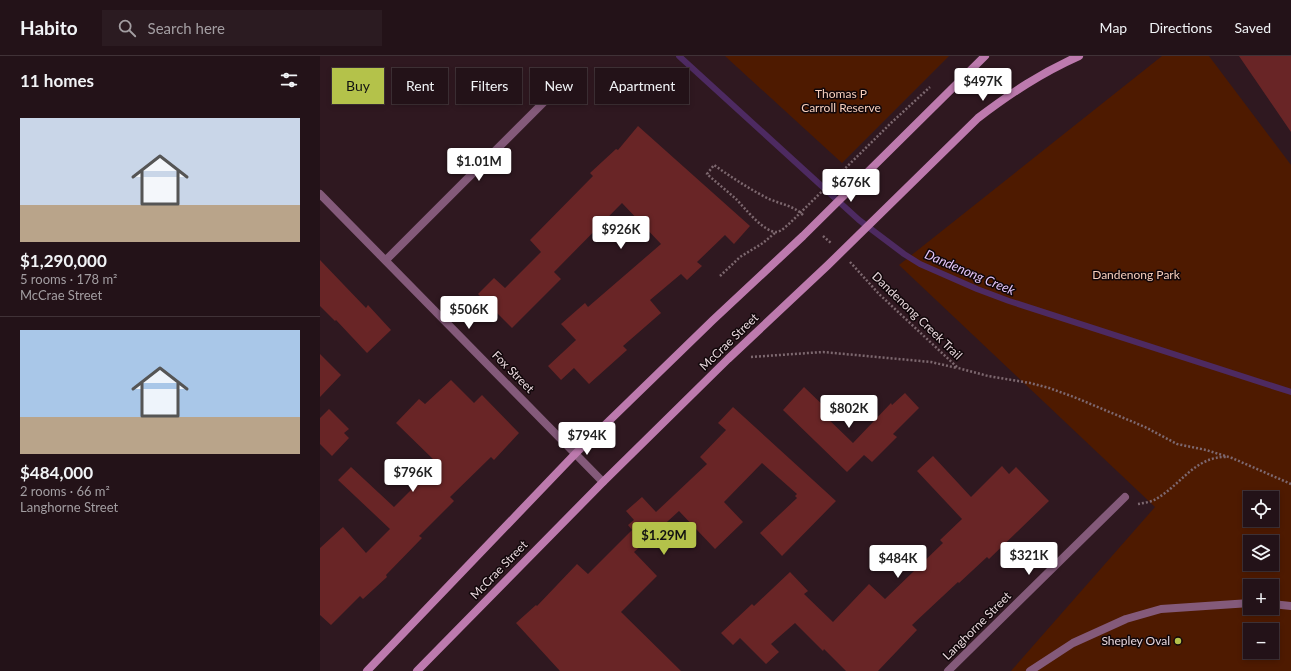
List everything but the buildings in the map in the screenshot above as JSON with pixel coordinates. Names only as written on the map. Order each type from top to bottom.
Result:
[{"type":"main road","points":[[367,671],[576,453],[713,320],[803,236],[985,56]]},
{"type":"main road","name":"McCrae Street","points":[[417,671],[603,482],[978,118],[1037,76],[1079,56]]},
{"type":"street","points":[[386,260],[543,104]]},
{"type":"street","name":"Fox Street","points":[[320,194],[603,482]]},
{"type":"street","name":"Langhorne Street","points":[[948,671],[1125,497]]},
{"type":"street","points":[[1030,671],[1073,643],[1126,619],[1161,609],[1243,603]]},
{"type":"street","points":[[1279,605],[1291,606]]},
{"type":"path","points":[[720,276],[740,257],[763,243],[790,223],[891,123],[930,87]]},
{"type":"path","points":[[776,232],[768,230],[707,174],[714,165],[765,197],[797,210],[808,220]]},
{"type":"path","points":[[819,231],[835,247]]},
{"type":"path","name":"Dandenong Creek Trail","points":[[846,258],[879,294],[958,368],[988,376],[1030,383],[1049,388],[1145,427],[1177,444],[1206,450],[1232,458],[1291,484]]},
{"type":"path","points":[[728,359],[823,352],[916,361],[958,368]]},
{"type":"path","points":[[1135,505],[1156,500],[1194,468],[1205,462],[1220,457],[1232,458]]},
{"type":"green space","name":"Thomas P Carroll Reserve","points":[[725,56],[949,56],[842,163]]},
{"type":"green space","name":"Dandenong Park","points":[[1162,56],[1209,56],[1291,165],[1291,671],[1011,671],[1155,507],[899,265]]},
{"type":"waterway","name":"Dandenong Creek","points":[[679,56],[859,220],[904,254],[920,264],[977,289],[1009,301],[1291,392]]},
{"type":"place","name":"Shepley Oval","points":[[1178,641]]}]
